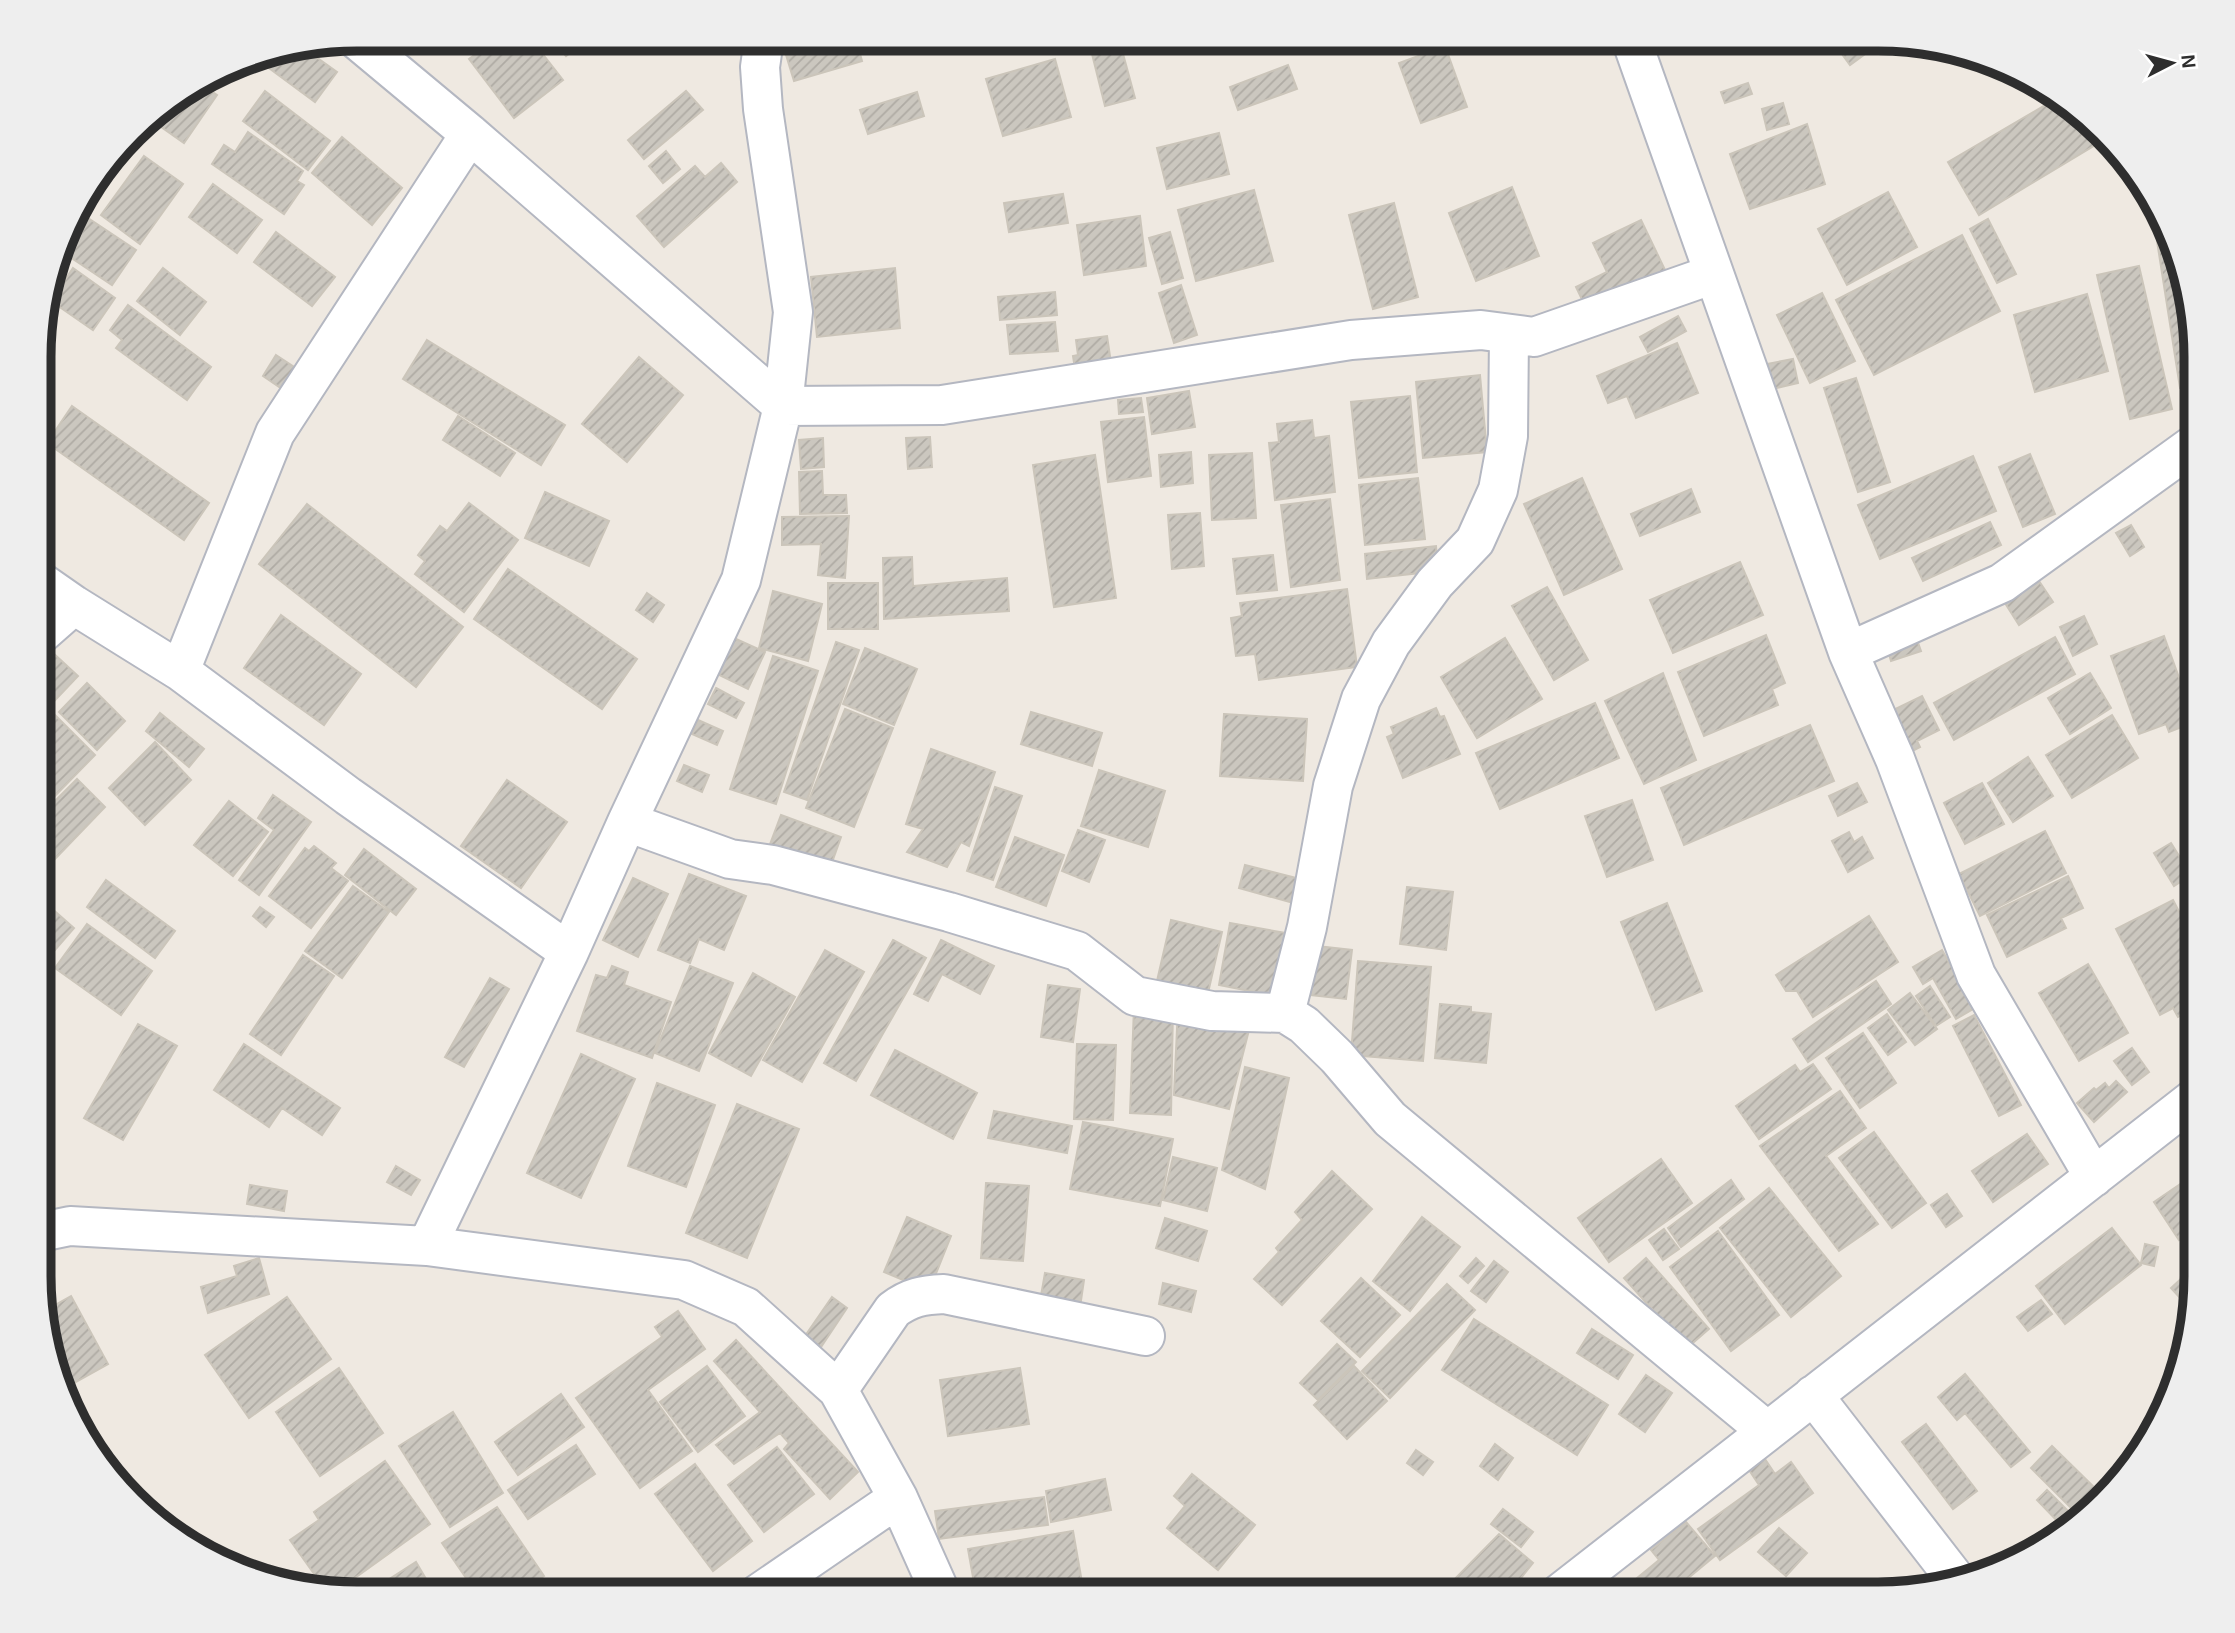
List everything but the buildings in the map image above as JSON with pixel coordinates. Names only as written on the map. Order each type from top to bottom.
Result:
[{"type":"street","points":[[370,51],[783,406],[942,405],[1350,340],[1481,330],[1534,337],[1714,274]]},
{"type":"street","points":[[427,1246],[569,952],[741,580],[783,406],[793,312],[763,109],[760,67],[762,51]]},
{"type":"street","points":[[1635,51],[1848,652],[1895,759],[1976,975],[2094,1177]]},
{"type":"street","points":[[180,671],[275,433],[470,134]]},
{"type":"street","points":[[1285,1013],[1307,927],[1333,786],[1361,699],[1391,643],[1435,583],[1475,541],[1498,489],[1508,436],[1509,334]]},
{"type":"street","points":[[1848,652],[2002,583],[2184,452]]},
{"type":"street","points":[[51,589],[180,671],[348,796],[569,952]]},
{"type":"street","points":[[51,625],[74,605]]},
{"type":"street","points":[[627,822],[730,859],[772,865],[949,912],[1077,951],[1135,996],[1212,1011],[1285,1013],[1304,1025],[1337,1057],[1390,1119],[1767,1431]]},
{"type":"street","points":[[1574,1582],[2184,1106]]},
{"type":"street","points":[[51,1230],[70,1226],[427,1246],[684,1280],[746,1307],[838,1390],[898,1498],[936,1582]]},
{"type":"street","points":[[838,1390],[893,1310],[906,1300],[921,1295],[954,1296],[1145,1336]]},
{"type":"street","points":[[1813,1395],[1951,1573]]},
{"type":"street","points":[[776,1582],[898,1498]]}]
